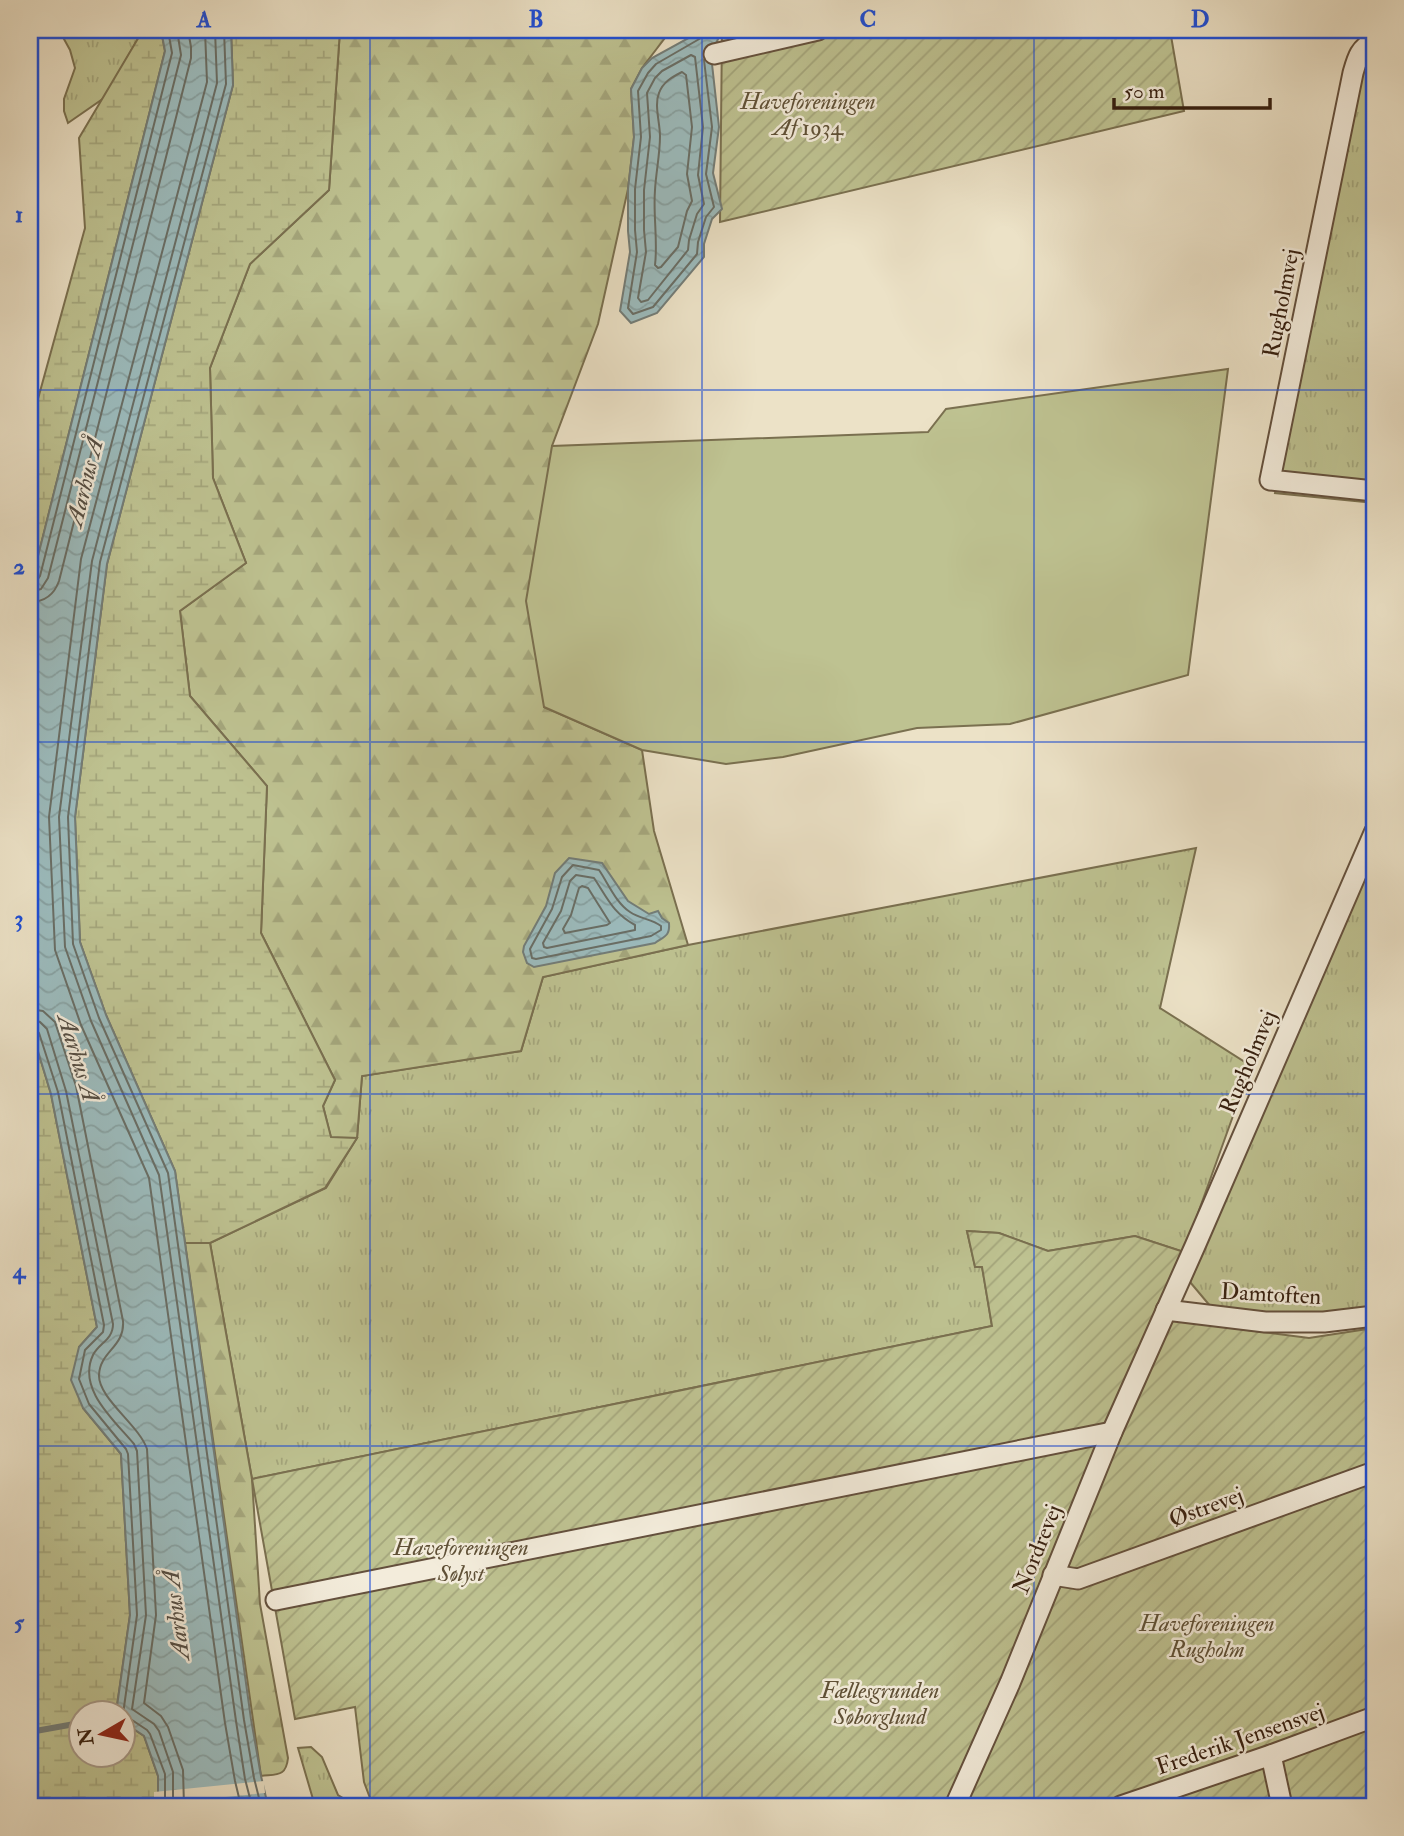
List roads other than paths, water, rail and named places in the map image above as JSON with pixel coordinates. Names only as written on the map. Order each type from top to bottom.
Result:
[{"type":"street","points":[[714,54],[818,30]]},
{"type":"street","name":"Rugholmvej","points":[[1374,42],[1358,54],[1353,73],[1270,481],[1374,491]]},
{"type":"street","name":"Rugholmvej","points":[[1166,1310],[1374,833]]},
{"type":"street","name":"Damtoften","points":[[1166,1310],[1265,1322],[1324,1322],[1374,1316]]},
{"type":"street","name":"Nordrevej","points":[[955,1806],[1010,1683],[1112,1432],[1166,1310]]},
{"type":"street","points":[[276,1600],[1112,1432]]},
{"type":"street","name":"Østrevej","points":[[1053,1575],[1078,1579],[1374,1472]]},
{"type":"street","name":"Frederik Jensensvej","points":[[1121,1806],[1374,1717]]},
{"type":"street","points":[[1271,1755],[1282,1806]]},
{"type":"water","name":"Aarhus Å","points":[[161,30],[231,30],[233,85],[107,564],[75,817],[80,942],[106,1015],[175,1171],[251,1719],[268,1806],[158,1806],[158,1776],[144,1736],[136,1731],[136,1700],[118,1700],[130,1615],[121,1454],[83,1408],[71,1380],[79,1347],[97,1327],[51,1094],[30,1025],[30,588],[165,51]]},
{"type":"water","points":[[703,30],[722,30],[711,55],[719,127],[713,173],[722,209],[712,219],[704,244],[704,257],[657,313],[631,323],[620,311],[630,252],[628,189],[634,137],[631,89],[642,68],[652,58]]},
{"type":"water","points":[[569,858],[602,863],[628,901],[649,914],[658,911],[669,923],[666,935],[655,943],[534,967],[527,963],[524,946],[546,906],[555,873]]},
{"type":"waterway","points":[[30,1732],[66,1726]]},
{"type":"park label","name":"Haveforeningen Af 1934","points":[[808,114]]},
{"type":"park label","name":"Haveforeningen Sølyst","points":[[461,1560]]},
{"type":"park label","name":"Haveforeningen Rugholm","points":[[1207,1636]]},
{"type":"park label","name":"Fællesgrunden Søborglund","points":[[880,1703]]}]
